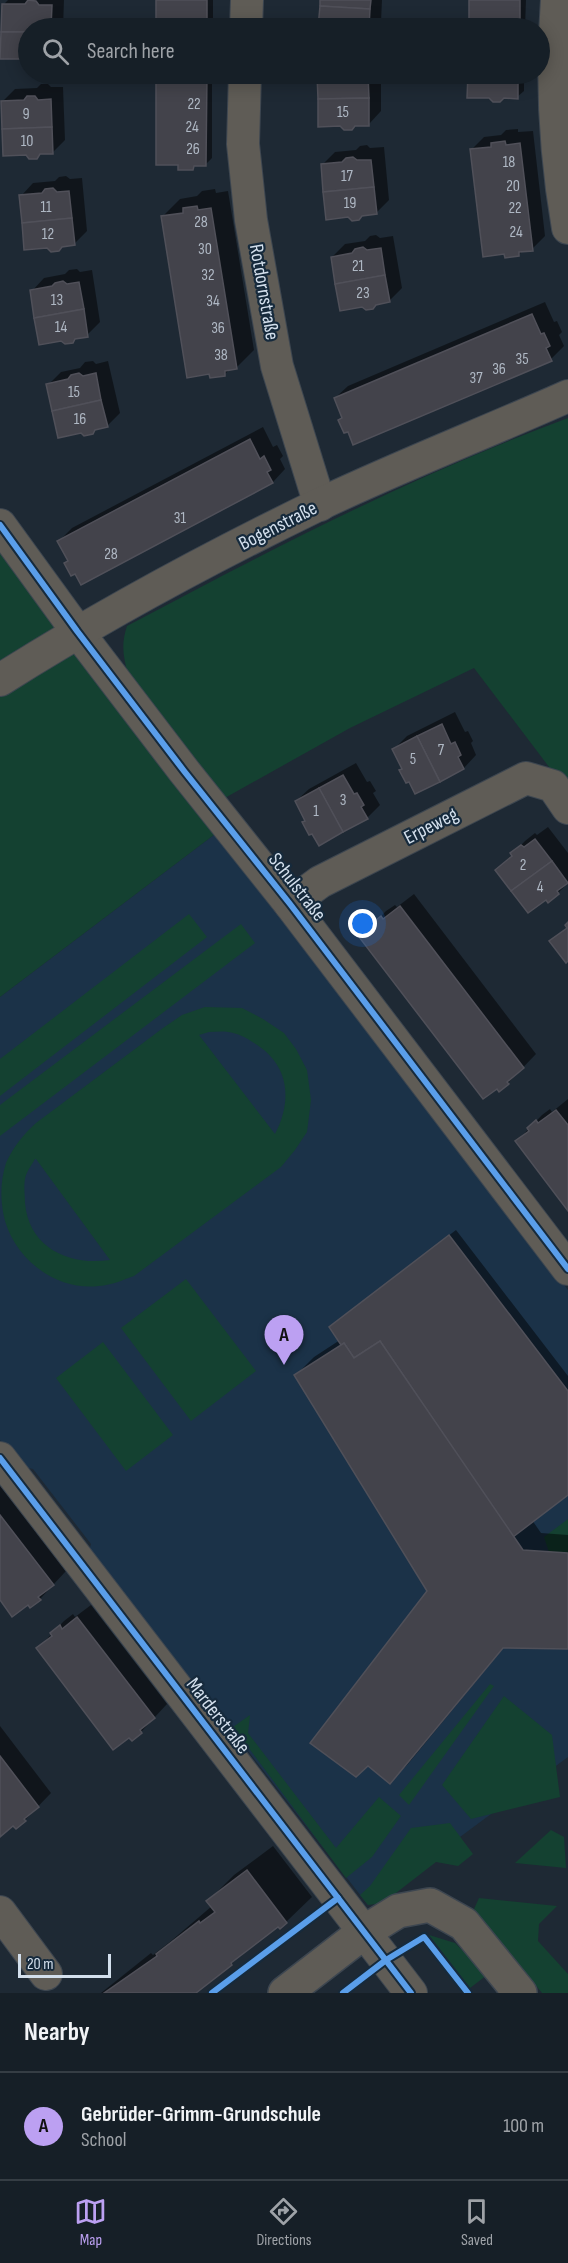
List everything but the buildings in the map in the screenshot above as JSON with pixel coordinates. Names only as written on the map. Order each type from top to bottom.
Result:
[{"type":"street","points":[[246,0],[246,18]]},
{"type":"street","points":[[557,0],[554,39],[556,124],[560,181],[568,228]]},
{"type":"street","name":"Rotdornstraße","points":[[245,84],[243,144],[253,232],[277,366],[320,505]]},
{"type":"street","name":"Bogenstraße","points":[[0,680],[77,631],[140,596],[320,505],[568,396]]},
{"type":"street","name":"Schulstraße","points":[[0,525],[77,631],[290,904],[568,1269]]},
{"type":"street","name":"Erpeweg","points":[[290,904],[320,882],[526,778],[553,786],[568,808]]},
{"type":"street","name":"Marderstraße","points":[[0,1458],[411,1993]]},
{"type":"street","points":[[285,1993],[364,1932],[398,1911],[430,1905],[464,1924],[520,1993]]},
{"type":"street","points":[[0,1912],[46,1974]]},
{"type":"shaded area","points":[[219,831],[568,1290],[568,1757],[368,1905],[248,1751],[239,1758],[87,1559],[91,1544],[33,1469],[20,1466],[0,1440],[0,997]]},
{"type":"green space","points":[[568,418],[568,792],[474,668],[350,728],[223,799],[128,674],[123,650],[127,626],[344,514],[511,440]]},
{"type":"green space","points":[[0,546],[219,831],[0,997]]},
{"type":"green space","points":[[189,914],[207,937],[0,1096],[0,1059]]},
{"type":"green space","points":[[241,924],[255,943],[0,1136],[0,1105]]},
{"type":"green space","points":[[205,1007],[242,1008],[284,1033],[307,1070],[311,1100],[307,1132],[281,1167],[134,1276],[99,1286],[68,1284],[54,1278],[41,1270],[19,1249],[5,1221],[2,1207],[2,1185],[6,1163],[19,1142],[36,1123],[182,1015]],"holes":[[[209,1032],[235,1033],[242,1036],[275,1061],[281,1072],[285,1095],[281,1121],[275,1134],[199,1035]],[[36,1159],[110,1260],[80,1260],[66,1256],[54,1251],[34,1232],[28,1219],[24,1186],[26,1175]]]},
{"type":"green space","points":[[186,1279],[256,1371],[191,1421],[121,1328]]},
{"type":"green space","points":[[103,1342],[173,1435],[126,1471],[56,1378]]},
{"type":"green space","points":[[568,1519],[568,1553],[549,1552],[544,1537]]},
{"type":"green space","points":[[490,1684],[494,1686],[409,1805],[399,1795]]},
{"type":"green space","points":[[504,1696],[552,1735],[560,1797],[471,1819],[442,1785]]},
{"type":"green space","points":[[250,1715],[248,1733],[336,1848],[379,1797],[401,1816],[372,1857],[346,1878],[233,1727]]},
{"type":"green space","points":[[450,1823],[473,1854],[458,1866],[436,1862],[383,1903],[368,1905],[360,1895],[370,1886],[411,1828]]},
{"type":"green space","points":[[551,1830],[564,1837],[566,1868],[515,1863]]},
{"type":"green space","points":[[479,1898],[557,1906],[539,1924],[538,1941],[568,1974],[568,1993],[542,1993],[474,1909]]},
{"type":"green space","points":[[429,1935],[455,1943],[487,1975],[470,1988]]},
{"type":"cycle path","points":[[0,525],[77,631],[290,904],[568,1269]]},
{"type":"cycle path","points":[[0,1458],[411,1993]]},
{"type":"cycle path","points":[[212,1993],[338,1898]]},
{"type":"cycle path","points":[[343,1993],[386,1960],[424,1937],[468,1993]]},
{"type":"place","name":"Gebrüder-Grimm-Grundschule","points":[[284,1365]]}]
